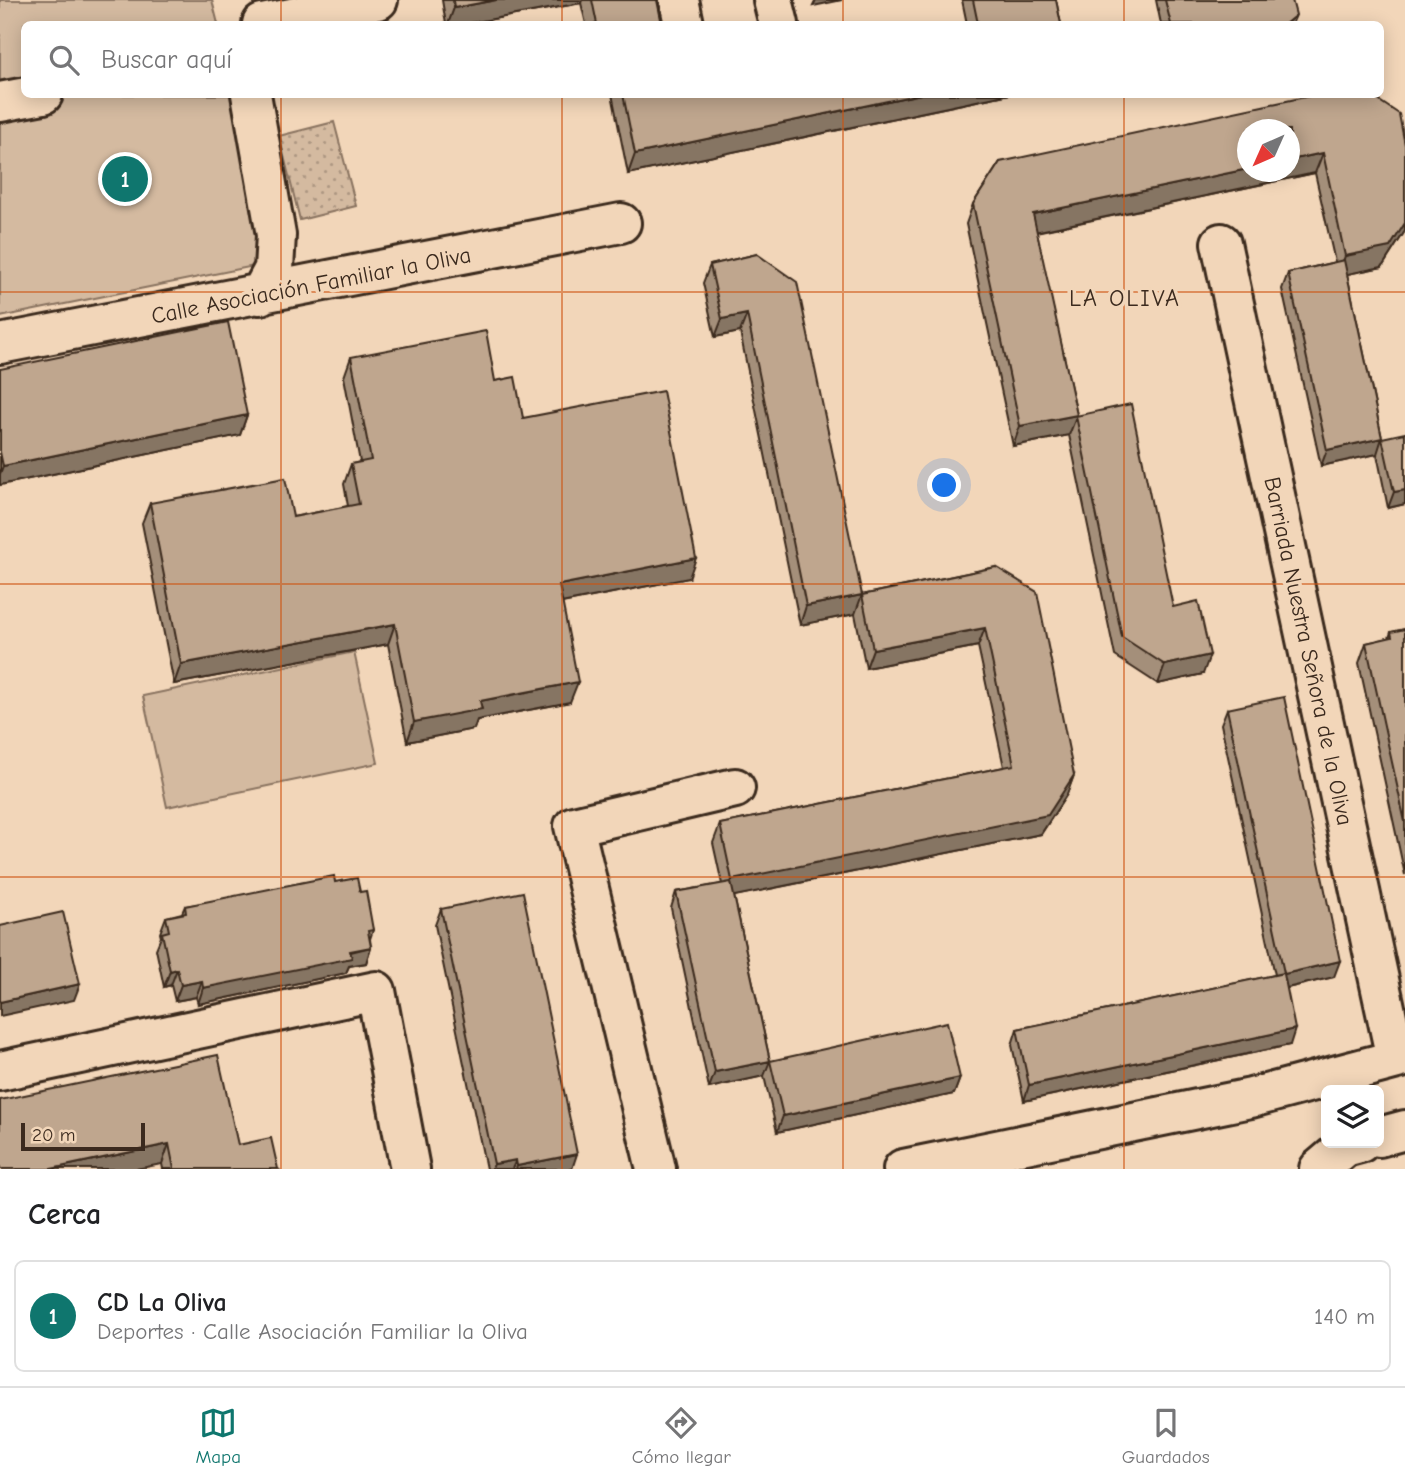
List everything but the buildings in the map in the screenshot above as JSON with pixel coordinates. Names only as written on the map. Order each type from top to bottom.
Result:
[{"type":"street","points":[[276,21],[378,0]]},
{"type":"street","points":[[679,0],[683,21]]},
{"type":"street","points":[[774,0],[778,21]]},
{"type":"street","points":[[0,103],[24,98]]},
{"type":"street","points":[[252,98],[276,235],[274,269],[260,295]]},
{"type":"street","name":"Calle Asociación Familiar la Oliva","points":[[0,344],[621,223]]},
{"type":"street","name":"Barriada Nuestra Señora de la Oliva","points":[[1221,243],[1298,604],[1400,1058]]},
{"type":"street","points":[[656,1169],[574,826],[735,788]]},
{"type":"street","points":[[0,1071],[376,991],[410,1169]]},
{"type":"street","points":[[903,1169],[1251,1098],[1400,1058]]},
{"type":"street","points":[[1384,1136],[1405,1130]]},
{"type":"street","points":[[1319,1169],[1344,1148]]},
{"type":"shaded area","points":[[0,0],[212,0],[217,21],[21,21],[21,98],[234,98],[269,263],[0,317]]},
{"type":"shaded area","points":[[334,122],[356,206],[300,220],[279,136]]},
{"type":"shaded area","points":[[354,652],[378,763],[167,807],[143,696]]},
{"type":"place","name":"CD La Oliva","points":[[125,179]]},
{"type":"district","name":"LA OLIVA","points":[[1125,298]]}]
